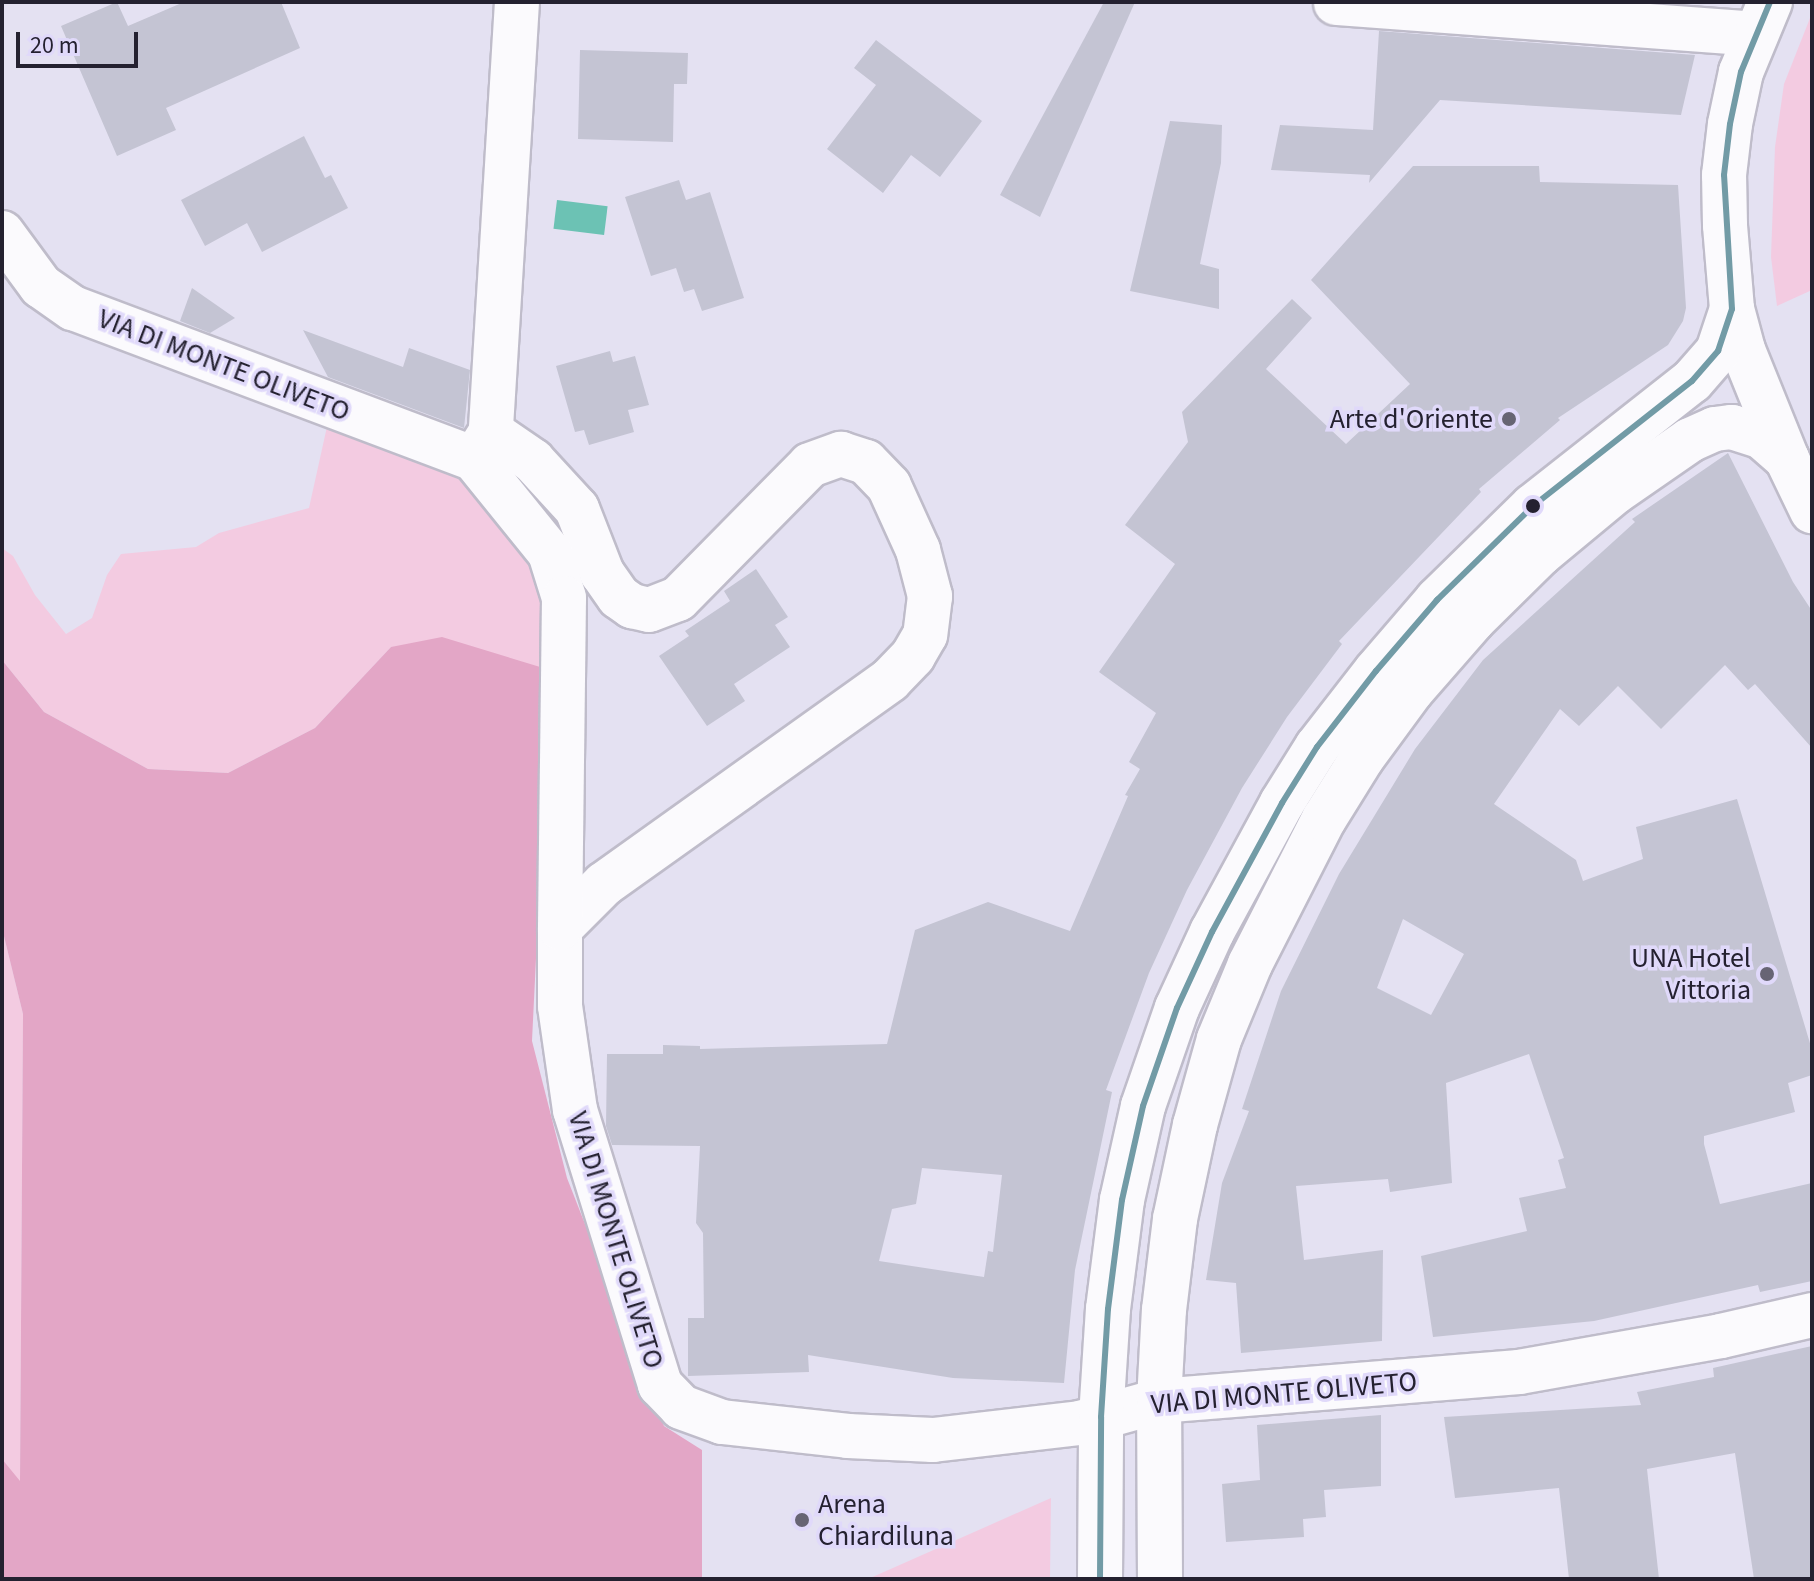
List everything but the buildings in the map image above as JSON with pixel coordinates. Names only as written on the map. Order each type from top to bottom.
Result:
[{"type":"street","points":[[482,445],[517,2]]},
{"type":"street","points":[[1336,3],[1763,18],[1741,72],[1726,148],[1725,225],[1732,309],[1743,350],[1787,459],[1812,511]]},
{"type":"street","name":"VIA DI MONTE OLIVETO","points":[[2,233],[41,286],[73,308],[533,461],[577,509],[602,573],[619,597],[632,606],[649,610],[678,599],[810,465],[841,454],[866,462],[889,486],[918,550],[930,596],[925,635],[913,656],[890,680],[604,884],[560,928]]},
{"type":"street","points":[[1100,1579],[1101,1417],[1110,1294],[1122,1200],[1143,1106],[1183,996],[1248,862],[1317,747],[1437,600],[1533,506],[1706,367],[1721,344],[1732,309]]},
{"type":"street","points":[[1160,1579],[1159,1401],[1164,1310],[1175,1219],[1195,1125],[1219,1039],[1292,876],[1362,758],[1412,690],[1484,609],[1540,554],[1648,468],[1701,434],[1732,427],[1762,437],[1787,459]]},
{"type":"street","name":"VIA DI MONTE OLIVETO","points":[[482,445],[550,553],[564,598],[560,1006],[575,1110],[660,1385],[681,1407],[722,1422],[848,1436],[933,1440],[1101,1417],[1159,1401],[1519,1372],[1721,1336],[1812,1315]]},
{"type":"shaded area","points":[[1812,13],[1812,290],[1777,306],[1771,257],[1775,147],[1784,84]]},
{"type":"shaded area","points":[[557,200],[608,206],[604,235],[553,229]]},
{"type":"shaded area","points":[[330,413],[447,457],[536,555],[550,670],[391,647],[315,728],[228,773],[148,769],[44,712],[2,660],[2,548],[13,556],[35,595],[66,634],[92,618],[107,575],[121,554],[196,547],[219,533],[309,508]]},
{"type":"shaded area","points":[[442,637],[550,670],[532,1041],[567,1178],[664,1426],[702,1450],[702,1579],[2,1579],[2,1459],[20,1481],[23,1014],[2,928],[2,660],[44,712],[148,769],[228,773],[315,728],[391,647]]},
{"type":"shaded area","points":[[2,928],[23,1014],[20,1483],[2,1459]]},
{"type":"shaded area","points":[[1051,1498],[1050,1579],[868,1579]]},
{"type":"transit line","points":[[1100,1579],[1101,1417],[1108,1309],[1122,1200],[1143,1106],[1177,1008],[1212,932],[1282,803],[1317,747],[1376,671],[1437,600],[1533,506],[1692,381],[1718,351],[1732,309],[1724,175],[1730,124],[1741,72],[1770,2]]},
{"type":"place","name":"Arte d'Oriente","points":[[1509,419]]},
{"type":"place","name":"UNA Hotel Vittoria","points":[[1767,974]]},
{"type":"place","name":"Arena Chiardiluna","points":[[802,1520]]}]
